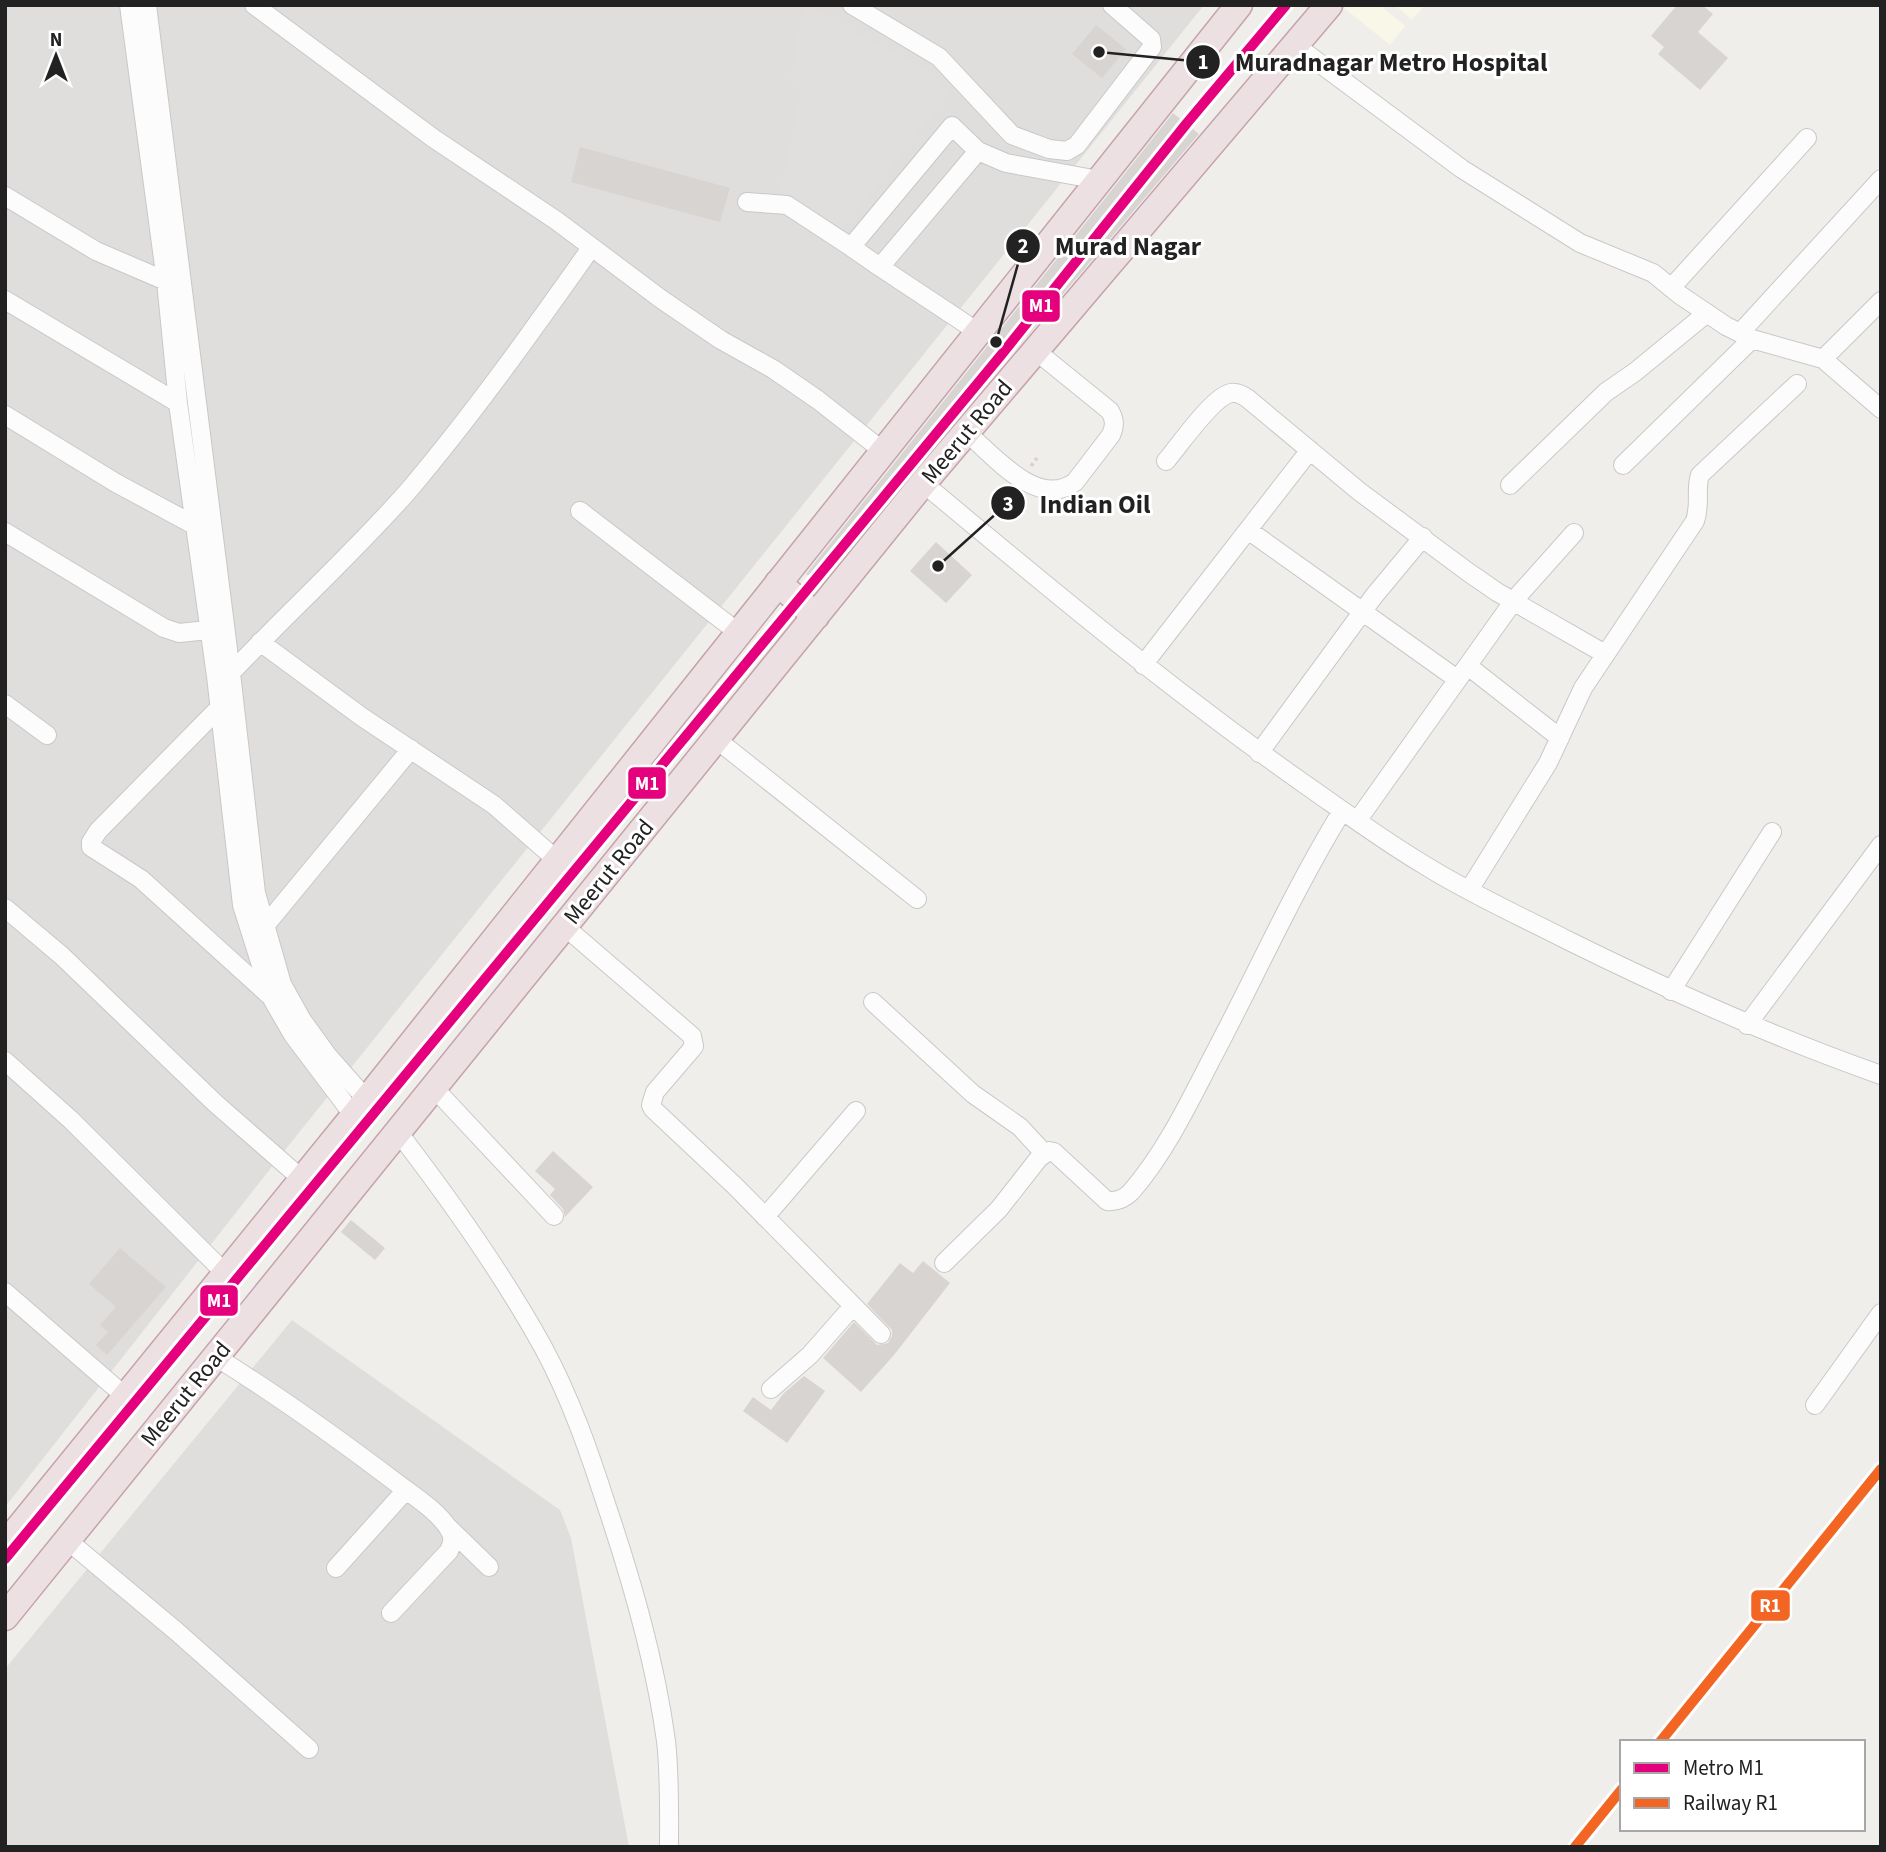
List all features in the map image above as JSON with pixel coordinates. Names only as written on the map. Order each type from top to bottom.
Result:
[{"type":"highway","name":"Meerut Road","points":[[9,1533],[126,1396],[303,1180],[1239,5]]},
{"type":"highway","name":"Meerut Road","points":[[5,1617],[923,483],[1329,5]]},
{"type":"highway","points":[[778,583],[816,616]]},
{"type":"street","points":[[129,5],[219,708],[234,770],[256,893],[282,984],[302,1020],[360,1108]]},
{"type":"street","points":[[146,5],[231,673],[242,905],[271,997],[293,1035],[360,1108]]},
{"type":"street","points":[[254,5],[433,138],[557,221],[721,340],[773,369],[818,400],[883,451]]},
{"type":"street","points":[[852,5],[939,57],[1012,135],[1049,149],[1067,151],[1077,145],[1153,47],[1152,39],[1112,5]]},
{"type":"street","points":[[1295,45],[1462,169],[1580,243],[1653,273],[1707,313],[1746,336],[1823,359],[1881,409]]},
{"type":"street","points":[[851,247],[952,126],[978,151],[1006,163],[1100,180]]},
{"type":"street","points":[[1671,288],[1807,138]]},
{"type":"street","points":[[880,267],[978,151]]},
{"type":"street","points":[[1623,465],[1746,336],[1881,179]]},
{"type":"street","points":[[5,195],[96,251],[166,281]]},
{"type":"street","points":[[747,202],[787,205],[978,332]]},
{"type":"street","points":[[231,673],[410,489],[517,352],[592,248]]},
{"type":"street","points":[[5,300],[178,403]]},
{"type":"street","points":[[1823,359],[1881,301]]},
{"type":"street","points":[[1510,485],[1606,392],[1635,372],[1707,313]]},
{"type":"street","points":[[966,432],[1030,486],[1055,491],[1067,488],[1075,482],[1111,435],[1114,418],[1110,411],[1036,351]]},
{"type":"street","points":[[1469,890],[1548,763],[1577,699],[1695,521],[1700,503],[1700,475],[1797,384]]},
{"type":"street","points":[[1166,461],[1214,404],[1225,395],[1232,393],[1247,397],[1360,492],[1468,572],[1605,654]]},
{"type":"street","points":[[5,415],[116,483],[193,518],[211,511]]},
{"type":"street","points":[[1143,665],[1310,450]]},
{"type":"street","points":[[923,483],[1143,665],[1259,752],[1425,866],[1671,991],[1747,1025],[1881,1075]]},
{"type":"street","points":[[580,511],[739,632]]},
{"type":"street","points":[[1248,530],[1362,613],[1463,673],[1560,738]]},
{"type":"street","points":[[5,532],[164,628],[179,634],[208,630]]},
{"type":"street","points":[[944,1263],[999,1209],[1044,1153],[1049,1151],[1107,1201],[1115,1202],[1129,1193],[1154,1160],[1188,1102],[1298,887],[1349,816],[1463,673],[1515,602],[1573,533]]},
{"type":"street","points":[[1259,752],[1362,613],[1423,537]]},
{"type":"street","points":[[260,642],[362,717],[494,805],[558,861]]},
{"type":"street","points":[[5,704],[47,735]]},
{"type":"street","points":[[219,708],[97,831],[91,847],[141,879],[271,997]]},
{"type":"street","points":[[716,739],[916,899]]},
{"type":"street","points":[[264,927],[411,749]]},
{"type":"street","points":[[1671,991],[1772,832]]},
{"type":"street","points":[[1747,1025],[1881,845]]},
{"type":"street","points":[[5,908],[62,956],[215,1103],[303,1180]]},
{"type":"street","points":[[564,926],[692,1036],[694,1046],[655,1092],[651,1105],[658,1115],[716,1168],[881,1334]]},
{"type":"street","points":[[873,1002],[973,1094],[1020,1127],[1044,1153]]},
{"type":"street","points":[[5,1061],[71,1120],[226,1274]]},
{"type":"street","points":[[434,1088],[554,1216]]},
{"type":"street","points":[[765,1217],[856,1111]]},
{"type":"street","points":[[398,1132],[505,1282],[544,1349],[575,1416],[621,1548],[653,1667],[666,1743],[669,1847]]},
{"type":"street","points":[[5,1292],[126,1396]]},
{"type":"street","points":[[771,1389],[810,1355],[853,1306]]},
{"type":"street","points":[[1815,1405],[1881,1313]]},
{"type":"street","points":[[216,1357],[308,1418],[406,1490],[489,1567]]},
{"type":"street","points":[[336,1568],[406,1490]]},
{"type":"street","points":[[391,1614],[449,1551],[453,1535],[449,1528]]},
{"type":"street","points":[[67,1540],[176,1631],[309,1749]]},
{"type":"shaded area","points":[[5,5],[1204,5],[289,1145],[5,1507]]},
{"type":"shaded area","points":[[804,5],[934,73],[949,94],[836,237],[779,197],[803,84],[790,80]]},
{"type":"shaded area","points":[[1346,5],[1380,5],[1405,26],[1390,45],[1344,8]]},
{"type":"shaded area","points":[[1395,5],[1425,5],[1412,20]]},
{"type":"shaded area","points":[[292,1320],[560,1510],[571,1538],[629,1847],[5,1847],[5,1669]]},
{"type":"building","points":[[1677,5],[1702,5],[1713,14],[1698,32],[1728,58],[1700,90],[1658,54],[1664,47],[1651,36]]},
{"type":"building","points":[[1096,25],[1126,49],[1102,78],[1072,54]]},
{"type":"building","points":[[1173,113],[1199,134],[911,473],[820,585],[806,574]]},
{"type":"building","points":[[580,147],[730,188],[720,222],[571,182]]},
{"type":"building","points":[[936,542],[972,575],[946,603],[910,571]]},
{"type":"building","points":[[553,1151],[593,1187],[565,1217],[563,1209],[550,1195],[555,1189],[535,1171]]},
{"type":"building","points":[[351,1220],[385,1248],[375,1260],[341,1232]]},
{"type":"building","points":[[120,1248],[166,1287],[107,1355],[96,1345],[108,1332],[100,1325],[116,1307],[89,1284]]},
{"type":"building","points":[[923,1261],[950,1283],[894,1355],[861,1392],[823,1358],[854,1322],[877,1345],[888,1343],[892,1330],[867,1304],[900,1263],[913,1273]]},
{"type":"building","points":[[804,1376],[825,1391],[787,1443],[743,1411],[753,1397],[771,1410],[784,1393]]},
{"type":"metro line","name":"M1","points":[[5,1559],[1002,354],[1187,123],[1286,5]]},
{"type":"rail line","name":"R1","points":[[1662,1740],[1881,1469]]},
{"type":"rail line","name":"R1","points":[[1575,1847],[1620,1791]]},
{"type":"place","name":"Muradnagar Metro Hospital","points":[[1099,52]]},
{"type":"place","name":"Murad Nagar","points":[[996,342]]},
{"type":"place","name":"Indian Oil","points":[[938,566]]}]
